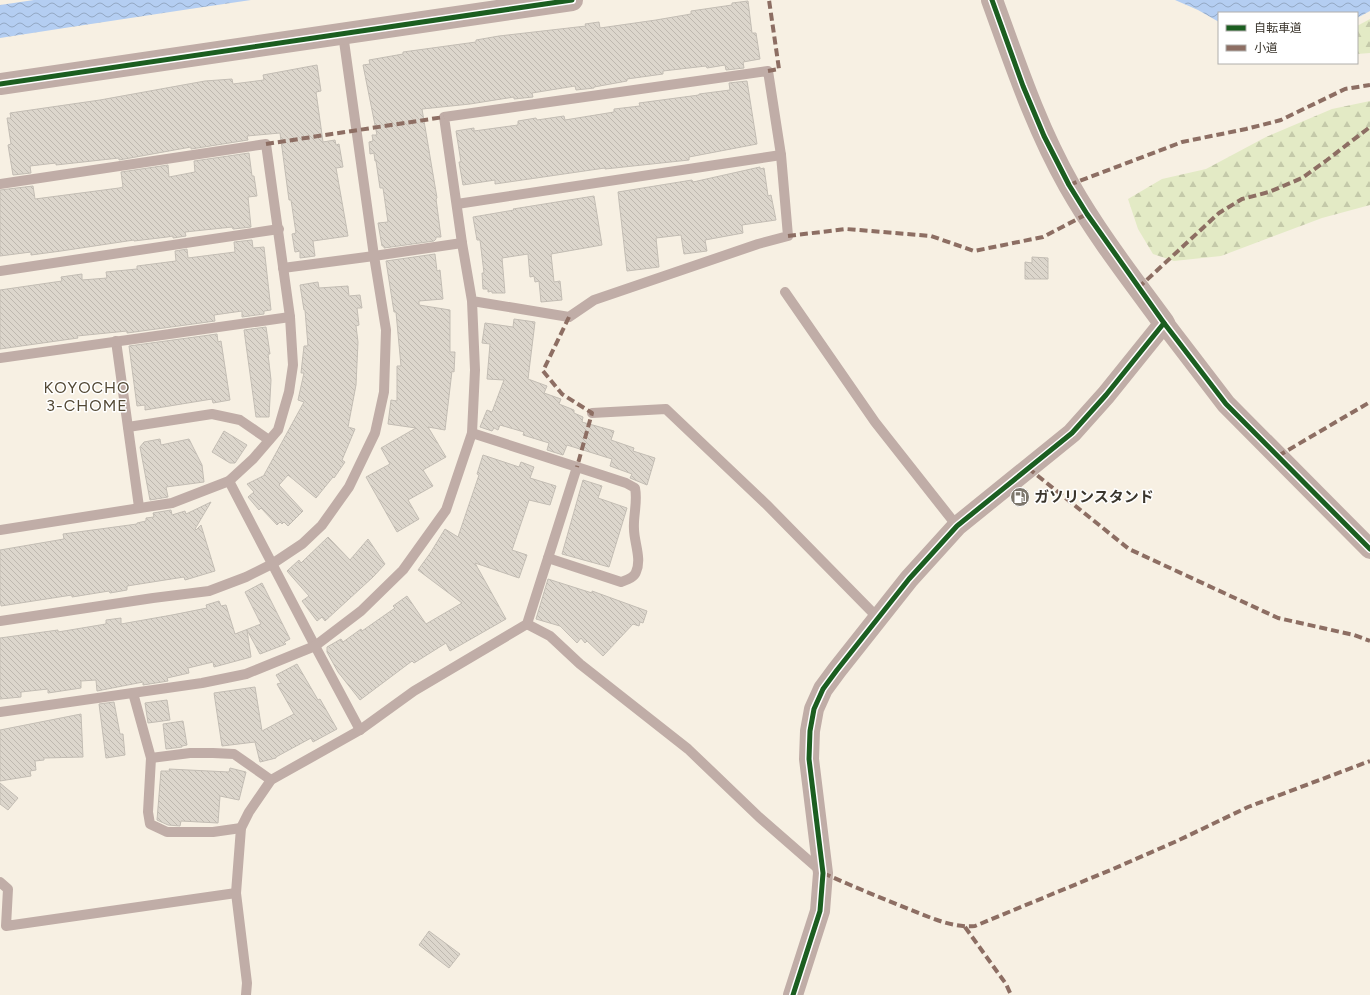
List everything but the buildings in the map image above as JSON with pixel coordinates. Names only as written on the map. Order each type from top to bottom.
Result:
[{"type":"street","points":[[0,84],[572,0]]},
{"type":"street","points":[[992,0],[1023,86],[1044,136],[1069,185],[1087,214],[1164,323],[1226,404],[1370,549]]},
{"type":"street","points":[[793,995],[820,911],[823,873],[810,759],[810,731],[814,709],[823,689],[909,579],[957,526],[1072,433],[1164,323]]},
{"type":"lane","points":[[0,621],[210,591],[246,577],[272,564],[302,544],[322,525],[349,487],[375,433],[384,392],[386,330],[374,256],[343,34]]},
{"type":"lane","points":[[0,712],[133,694],[246,674],[315,646],[361,611],[403,570],[446,510],[472,433],[475,370],[472,302],[444,117],[768,71],[781,155],[788,236],[758,244],[594,300],[569,317],[472,302]]},
{"type":"lane","points":[[0,184],[266,144],[279,229],[290,318],[293,365],[290,385],[278,430],[253,459],[229,481],[172,503],[0,530]]},
{"type":"lane","points":[[457,204],[781,155]]},
{"type":"lane","points":[[0,271],[279,229]]},
{"type":"lane","points":[[283,268],[462,243]]},
{"type":"lane","points":[[785,292],[875,422],[957,526]]},
{"type":"lane","points":[[0,358],[290,318]]},
{"type":"lane","points":[[116,341],[139,508]]},
{"type":"lane","points":[[592,413],[666,409],[766,504],[878,618]]},
{"type":"lane","points":[[128,427],[212,414],[240,420],[269,440]]},
{"type":"lane","points":[[472,433],[577,466],[626,483],[635,488],[634,529],[638,564],[636,574],[621,582],[548,558]]},
{"type":"lane","points":[[246,995],[247,983],[236,893],[241,828],[249,812],[270,780],[360,730],[414,691],[527,624],[577,466]]},
{"type":"lane","points":[[229,481],[360,730]]},
{"type":"lane","points":[[527,624],[550,636],[580,664],[688,749],[759,817],[823,873]]},
{"type":"lane","points":[[133,694],[151,758],[148,812],[150,824],[167,832],[213,832],[241,828]]},
{"type":"lane","points":[[151,758],[190,753],[234,754],[270,780]]},
{"type":"lane","points":[[0,882],[8,889],[6,926],[236,893]]},
{"type":"green space","points":[[1370,19],[1370,53],[1358,54],[1358,25]]},
{"type":"green space","points":[[1370,101],[1370,205],[1322,218],[1221,256],[1174,261],[1153,254],[1138,229],[1128,199],[1162,179],[1206,169],[1266,137],[1332,109]]},
{"type":"water","points":[[34,0],[251,0],[0,38],[0,5]]},
{"type":"water","points":[[1175,0],[1370,0],[1370,11],[1358,17],[1358,12],[1218,12],[1218,21],[1198,10]]},
{"type":"marked path","points":[[768,71],[779,69],[769,0]]},
{"type":"marked path","points":[[1069,185],[1182,142],[1281,120],[1345,89],[1370,85]]},
{"type":"marked path","points":[[266,144],[444,117]]},
{"type":"marked path","points":[[1138,288],[1219,213],[1242,199],[1269,192],[1302,178],[1370,127]]},
{"type":"marked path","points":[[788,236],[846,229],[931,236],[974,251],[1043,237],[1087,214]]},
{"type":"marked path","points":[[569,317],[543,371],[562,394],[592,413],[577,467]]},
{"type":"marked path","points":[[1278,456],[1370,402]]},
{"type":"marked path","points":[[1028,468],[1129,549],[1278,618],[1354,635],[1370,641]]},
{"type":"marked path","points":[[823,873],[934,919],[950,924],[975,926],[1113,869],[1177,841],[1248,807],[1370,761]]},
{"type":"marked path","points":[[965,927],[1006,984],[1011,995]]},
{"type":"cycle path","points":[[0,84],[572,0]]},
{"type":"cycle path","points":[[992,0],[1023,86],[1044,136],[1069,185],[1087,214],[1164,323],[1226,404],[1370,549]]},
{"type":"cycle path","points":[[793,995],[820,911],[823,873],[809,759],[810,731],[814,709],[823,689],[909,579],[957,526],[1072,433],[1106,395],[1164,323]]},
{"type":"place","name":"ガソリンスタンド","points":[[1020,497]]},
{"type":"district","name":"KOYOCHO 3-CHOME","points":[[87,396]]}]
